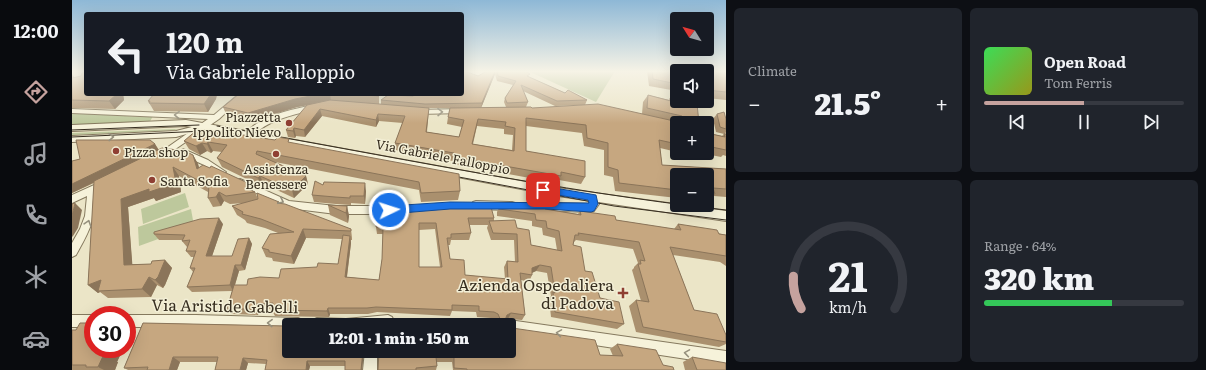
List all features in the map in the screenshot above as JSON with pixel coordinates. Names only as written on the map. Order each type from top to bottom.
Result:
[{"type":"street","points":[[151,161],[170,151],[180,142],[202,128],[238,96]]},
{"type":"street","points":[[249,134],[255,128],[264,123],[323,105]]},
{"type":"street","points":[[72,111],[216,117]]},
{"type":"street","points":[[412,111],[469,111]]},
{"type":"street","points":[[72,128],[186,123],[202,128]]},
{"type":"street","points":[[72,139],[176,134],[202,128]]},
{"type":"street","name":"Via Gabriele Falloppio","points":[[202,128],[249,134],[593,198],[726,216]]},
{"type":"street","points":[[170,151],[181,152],[205,162],[226,175],[288,204],[336,210],[374,211],[397,209]]},
{"type":"street","points":[[72,199],[113,179]]},
{"type":"street","points":[[72,252],[87,228],[92,208],[91,191]]},
{"type":"street","points":[[465,205],[591,208],[594,204],[593,198]]},
{"type":"street","points":[[72,321],[84,321]]},
{"type":"street","name":"Via Aristide Gabelli","points":[[136,321],[282,323]]},
{"type":"street","points":[[516,327],[726,358]]},
{"type":"street","points":[[370,370],[371,358]]},
{"type":"green space","points":[[566,88],[604,88],[596,102]]},
{"type":"green space","points":[[72,113],[143,117],[153,116],[148,125],[72,127]]},
{"type":"green space","points":[[177,129],[175,130],[72,135],[72,133]]},
{"type":"green space","points":[[185,193],[189,207],[143,224],[141,209]]},
{"type":"green space","points":[[191,209],[194,226],[139,246],[138,227]]},
{"type":"building","points":[[72,88],[84,88],[84,96],[115,96],[109,101],[72,100]]},
{"type":"building","points":[[464,88],[488,88],[482,103],[425,104],[381,100],[387,96],[464,96]]},
{"type":"building","points":[[511,88],[522,88],[528,102],[507,103],[505,98]]},
{"type":"building","points":[[528,88],[554,88],[565,93],[568,90],[587,100],[557,101]]},
{"type":"building","points":[[714,88],[726,88],[726,92],[714,91]]},
{"type":"building","points":[[648,95],[670,101],[670,108],[697,108],[698,116],[682,116],[647,108]]},
{"type":"building","points":[[152,96],[210,96],[204,104],[149,103],[150,101],[148,101]]},
{"type":"building","points":[[237,96],[311,96],[248,113],[223,107]]},
{"type":"building","points":[[330,100],[429,108],[426,132],[459,137],[464,120],[448,117],[450,108],[532,108],[598,104],[670,120],[670,142],[659,140],[662,165],[710,168],[670,168],[670,189],[619,183],[618,170],[608,167],[608,143],[587,138],[586,125],[526,118],[526,151],[585,161],[585,177],[561,172],[561,176],[454,157],[454,153],[395,143],[405,116],[378,114],[376,120],[320,109],[304,130],[294,128],[293,131],[286,130],[307,105]],"holes":[[[478,119],[506,122],[505,126],[515,128],[514,151],[472,144]]]},
{"type":"building","points":[[724,112],[726,129],[720,127],[717,114]]},
{"type":"building","points":[[198,129],[208,136],[217,131],[275,140],[278,137],[289,139],[288,142],[459,174],[460,191],[421,193],[419,182],[257,151],[256,154],[306,176],[292,190],[260,176],[258,178],[217,158],[227,145],[208,142],[207,144],[202,143],[196,146],[184,141]]},
{"type":"building","points":[[724,134],[726,134],[726,150],[714,147],[714,135],[725,137]]},
{"type":"building","points":[[76,140],[150,140],[155,144],[72,184],[72,161],[80,159]]},
{"type":"building","points":[[162,148],[185,151],[193,155],[197,169],[203,165],[210,168],[211,166],[250,184],[246,188],[255,192],[226,196],[219,192],[216,197],[208,198],[209,186],[173,167],[176,183],[149,192],[149,189],[121,199],[124,265],[151,264],[152,261],[165,260],[158,277],[155,280],[149,277],[142,289],[98,291],[101,280],[88,285],[94,181]]},
{"type":"building","points":[[714,168],[726,169],[726,189],[714,188]]},
{"type":"building","points":[[315,181],[323,185],[324,182],[365,183],[364,196],[350,196],[350,198],[312,195]]},
{"type":"building","points":[[257,193],[279,202],[277,203],[285,204],[351,229],[351,231],[303,229],[291,256],[269,252],[269,250],[262,248],[270,234],[294,232],[261,219],[242,214],[243,212],[232,206],[258,199]]},
{"type":"building","points":[[75,203],[72,216],[72,204]]},
{"type":"building","points":[[451,204],[487,204],[488,207],[491,207],[494,218],[468,218],[471,233],[451,234],[451,238],[447,238],[450,259],[464,260],[465,275],[508,279],[507,261],[518,262],[517,234],[493,233],[489,221],[515,220],[517,228],[529,230],[531,245],[562,251],[559,231],[547,228],[546,221],[536,220],[535,214],[499,209],[500,205],[544,205],[545,209],[581,215],[580,211],[615,216],[616,220],[681,230],[678,224],[717,230],[719,234],[726,235],[726,256],[670,247],[694,310],[717,314],[726,335],[726,342],[643,327],[636,300],[649,302],[638,264],[641,264],[640,260],[645,261],[639,242],[578,233],[579,235],[575,235],[573,245],[581,247],[585,271],[592,272],[600,298],[619,302],[624,324],[555,312],[553,292],[555,293],[551,267],[540,265],[532,268],[532,275],[520,273],[525,315],[511,313],[507,315],[506,318],[500,318],[498,314],[494,312],[479,311],[479,306],[452,305],[452,310],[376,307],[328,308],[327,311],[271,310],[273,303],[255,304],[254,309],[227,309],[234,285],[247,285],[248,279],[260,277],[279,278],[281,269],[317,267],[318,263],[338,264],[343,235],[350,236],[345,277],[379,280],[382,259],[383,228],[376,227],[378,209]],"holes":[[[419,223],[436,223],[442,267],[419,267]]]},
{"type":"building","points":[[328,205],[347,206],[346,213]]},
{"type":"building","points":[[219,218],[206,256],[232,256],[238,239],[249,238],[241,265],[235,265],[230,285],[187,287],[195,268],[190,268],[196,251],[186,251],[190,240],[182,241],[185,235],[154,234],[154,232],[200,219]]},
{"type":"building","points":[[80,323],[84,323],[84,358],[102,358],[98,367],[72,365],[72,330],[76,330]]},
{"type":"building","points":[[143,323],[282,326],[282,358],[362,358],[361,370],[345,370],[345,361],[307,361],[306,370],[265,370],[267,360],[243,358],[240,370],[215,370],[218,357],[173,357],[169,370],[147,370],[148,367],[124,368],[128,358],[136,358],[136,340]]},
{"type":"building","points":[[516,329],[595,340],[600,355],[623,356],[617,344],[656,350],[663,365],[673,367],[674,370],[467,370],[454,368],[454,358],[516,358]]},
{"type":"building","points":[[692,357],[726,363],[726,370],[697,370]]},
{"type":"building","points":[[379,358],[436,358],[437,366],[416,368],[416,370],[378,370]]},
{"type":"tram line","points":[[72,130],[199,125]]},
{"type":"tram line","points":[[217,126],[535,183],[726,210]]},
{"type":"tram line","points":[[72,137],[205,131],[226,134]]},
{"type":"tram line","points":[[448,175],[614,206],[726,220]]},
{"type":"place","name":"Piazzetta Ippolito Nievo","points":[[289,123]]},
{"type":"place","name":"Pizza shop","points":[[116,151]]},
{"type":"place","name":"Assistenza Benessere","points":[[276,154]]},
{"type":"place","name":"Santa Sofia","points":[[152,180]]},
{"type":"place","name":"Azienda Ospedaliera di Padova","points":[[623,293]]},
{"type":"route","points":[[389,210],[450,205],[591,208],[594,204],[593,198],[543,190]]}]
